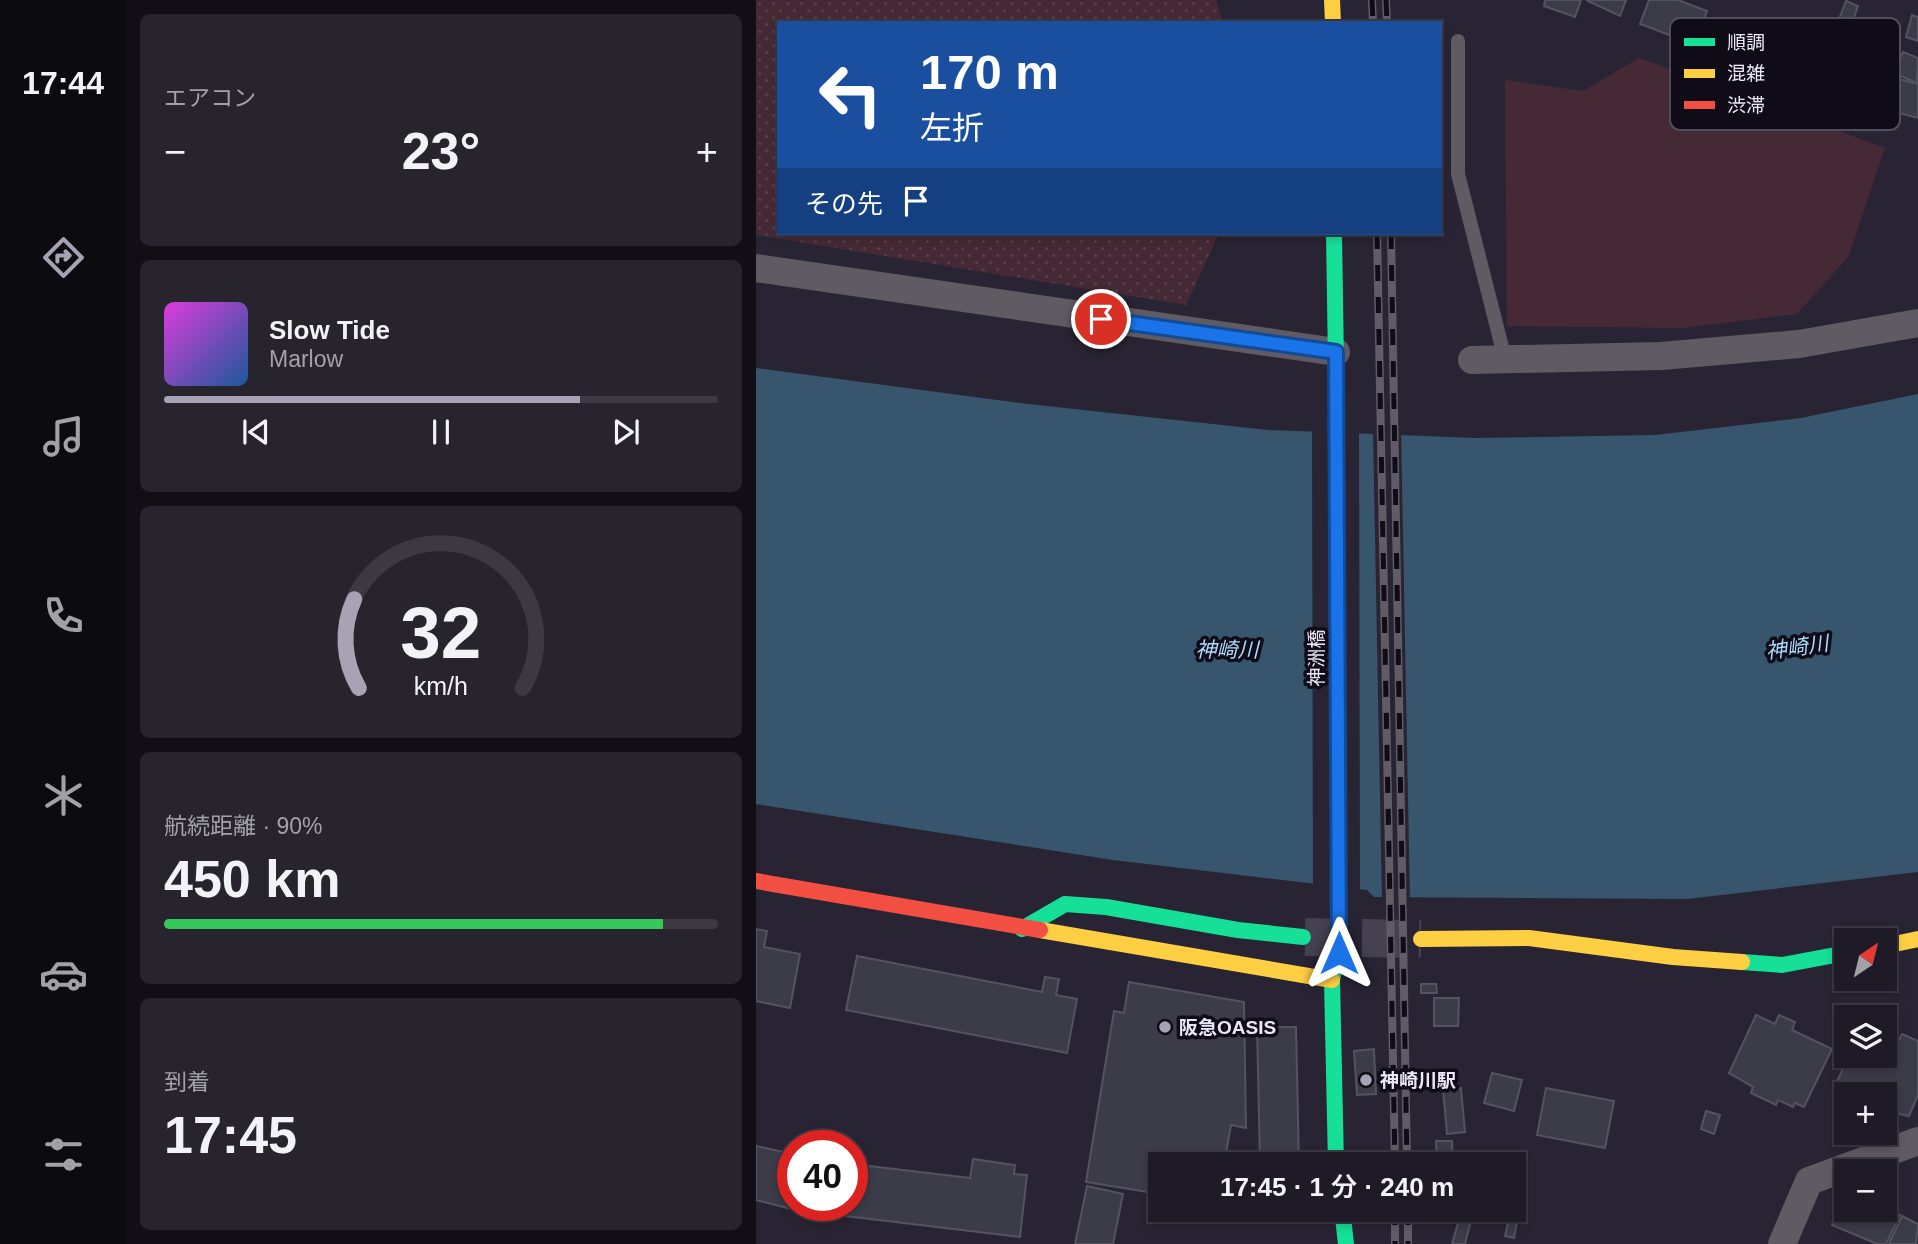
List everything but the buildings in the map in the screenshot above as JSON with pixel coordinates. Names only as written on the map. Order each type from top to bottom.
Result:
[{"type":"street","points":[[1332,0],[1332,21]]},
{"type":"street","name":"神洲橋","points":[[1335,235],[1339,953],[1332,980],[1336,1152]]},
{"type":"street","points":[[756,268],[1336,357]]},
{"type":"street","points":[[1472,360],[1661,356],[1799,344],[1918,323]]},
{"type":"street","points":[[756,881],[1022,929],[1332,980]]},
{"type":"street","points":[[1022,929],[1065,904],[1106,906],[1238,930],[1303,937]]},
{"type":"street","points":[[1422,939],[1529,939],[1673,957],[1782,965],[1834,955]]},
{"type":"street","points":[[1897,943],[1918,939]]},
{"type":"street","points":[[1782,1244],[1809,1181],[1918,1141]]},
{"type":"street","points":[[1343,1222],[1346,1244]]},
{"type":"lane","points":[[1458,41],[1458,174],[1505,359]]},
{"type":"shaded area","points":[[756,0],[1216,0],[1221,21],[777,21],[777,235],[1218,235],[1186,305],[756,235]]},
{"type":"shaded area","points":[[1639,58],[1670,69],[1670,130],[1836,130],[1885,148],[1849,256],[1797,314],[1682,328],[1507,326],[1505,80],[1583,91]]},
{"type":"water","name":"神崎川","points":[[756,368],[1028,404],[1268,430],[1476,438],[1655,435],[1801,418],[1918,394],[1918,872],[1687,899],[1374,897],[1367,890],[1113,860],[756,804]]},
{"type":"pier","points":[[1312,428],[1359,430],[1360,893],[1313,887]]},
{"type":"pier","points":[[1373,431],[1401,432],[1410,902],[1382,901]]},
{"type":"tunnel","points":[[1305,937],[1421,939]]},
{"type":"railway","points":[[1372,0],[1373,21]]},
{"type":"railway","points":[[1386,0],[1387,21]]},
{"type":"railway","points":[[1377,235],[1395,1152]]},
{"type":"railway","points":[[1391,235],[1407,1152]]},
{"type":"railway","points":[[1395,1222],[1395,1244]]},
{"type":"railway","points":[[1408,1222],[1408,1244]]},
{"type":"traffic: fast","points":[[1334,235],[1336,363]]},
{"type":"traffic: fast","points":[[1336,363],[1339,953]]},
{"type":"traffic: fast","points":[[1022,929],[1065,904],[1106,907],[1238,930],[1303,937]]},
{"type":"traffic: fast","points":[[1336,1152],[1332,980],[1338,955]]},
{"type":"traffic: fast","points":[[1742,962],[1782,965],[1834,955]]},
{"type":"traffic: fast","points":[[1343,1222],[1346,1244]]},
{"type":"traffic: slow","points":[[1332,0],[1333,21]]},
{"type":"traffic: slow","points":[[1040,930],[1332,980]]},
{"type":"traffic: slow","points":[[1421,939],[1529,938],[1673,957],[1742,962]]},
{"type":"traffic: slow","points":[[1897,943],[1918,939]]},
{"type":"traffic: jam","points":[[756,881],[1040,930]]},
{"type":"place","name":"阪急OASIS","points":[[1165,1027]]},
{"type":"place","name":"神崎川駅","points":[[1366,1080]]},
{"type":"route","points":[[1101,319],[1336,352],[1339,953]]}]
